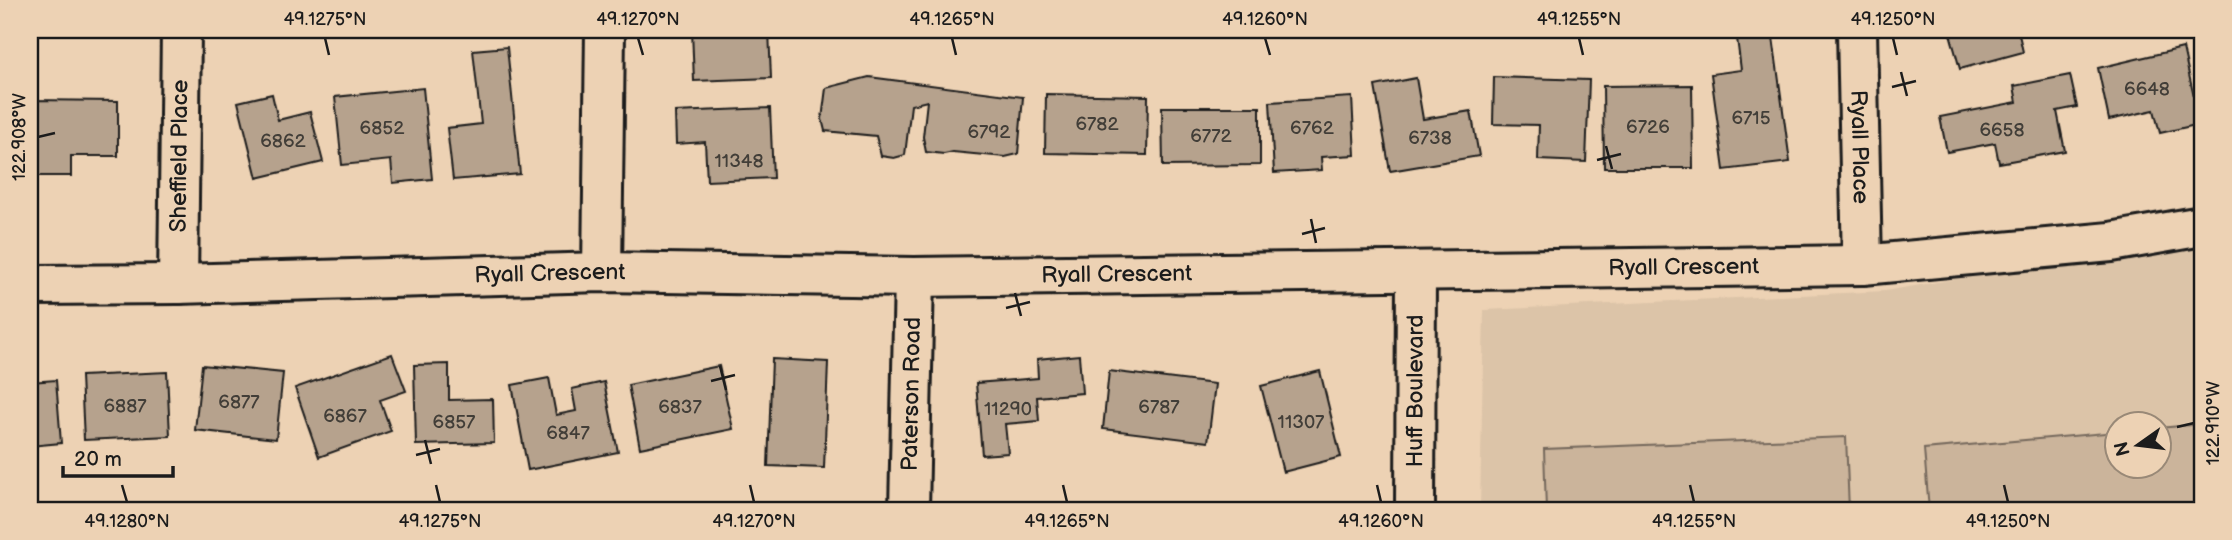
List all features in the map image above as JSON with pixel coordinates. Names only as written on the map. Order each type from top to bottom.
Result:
[{"type":"street","name":"Sheffield Place","points":[[178,284],[181,30]]},
{"type":"street","points":[[602,272],[605,30]]},
{"type":"street","name":"Ryall Place","points":[[1857,30],[1862,265]]},
{"type":"street","name":"Ryall Crescent","points":[[30,285],[178,284],[602,272],[914,277],[1862,265],[2111,242],[2202,226]]},
{"type":"street","name":"Huff Boulevard","points":[[1415,510],[1416,272]]},
{"type":"street","name":"Paterson Road","points":[[909,510],[914,277]]},
{"type":"shaded area","points":[[2202,237],[2202,510],[1480,510],[1484,310],[1885,291]]},
{"type":"shaded area","points":[[2202,424],[2202,510],[1929,510],[1924,449],[2102,433],[2102,480],[2172,480],[2172,427]]},
{"type":"shaded area","points":[[1846,437],[1849,510],[1546,510],[1544,449]]},
{"type":"building","points":[[692,30],[769,30],[771,78],[694,81]]},
{"type":"building","points":[[1736,30],[1772,30],[1790,162],[1724,170],[1711,74],[1741,70]]},
{"type":"building","points":[[1949,30],[2018,30],[2023,52],[1960,69]]},
{"type":"building","points":[[507,47],[520,174],[453,180],[447,128],[481,124],[473,50]]},
{"type":"building","points":[[2183,48],[2200,124],[2160,133],[2154,110],[2109,120],[2098,68]]},
{"type":"building","points":[[2070,75],[2077,107],[2057,111],[2065,151],[1999,163],[1995,143],[1947,152],[1940,117],[2017,102],[2014,86]]},
{"type":"building","points":[[869,77],[1023,97],[1018,154],[1005,157],[926,152],[923,137],[927,101],[911,105],[905,155],[894,158],[881,156],[876,136],[825,131],[822,119],[826,88]]},
{"type":"building","points":[[1494,77],[1589,80],[1586,162],[1538,160],[1539,125],[1493,124]]},
{"type":"building","points":[[1416,78],[1423,119],[1471,111],[1479,156],[1390,171],[1375,86]]},
{"type":"building","points":[[1692,85],[1693,168],[1604,168],[1603,86]]},
{"type":"building","points":[[423,88],[432,179],[393,183],[391,160],[342,165],[335,97]]},
{"type":"building","points":[[272,94],[278,120],[310,112],[323,162],[257,178],[238,102]]},
{"type":"building","points":[[1046,94],[1148,96],[1147,155],[1045,153]]},
{"type":"building","points":[[1352,97],[1355,155],[1321,157],[1322,170],[1274,173],[1270,102]]},
{"type":"building","points":[[30,100],[118,101],[118,156],[71,156],[71,176],[30,176]]},
{"type":"building","points":[[1162,107],[1260,107],[1260,165],[1163,166]]},
{"type":"building","points":[[770,108],[773,178],[707,181],[705,142],[676,144],[675,112]]},
{"type":"building","points":[[392,354],[406,391],[380,400],[391,431],[319,457],[295,388]]},
{"type":"building","points":[[1079,355],[1082,393],[1037,397],[1039,421],[1005,424],[1008,453],[982,455],[976,383],[1038,378],[1037,359]]},
{"type":"building","points":[[772,359],[828,362],[824,468],[768,466]]},
{"type":"building","points":[[449,364],[449,400],[493,399],[494,443],[416,445],[414,365]]},
{"type":"building","points":[[202,365],[283,373],[276,439],[195,430]]},
{"type":"building","points":[[719,366],[733,429],[640,448],[628,385]]},
{"type":"building","points":[[1109,371],[1215,384],[1208,442],[1103,429]]},
{"type":"building","points":[[1320,371],[1341,457],[1283,472],[1261,386]]},
{"type":"building","points":[[167,372],[170,436],[84,440],[81,376]]},
{"type":"building","points":[[549,378],[556,415],[576,411],[572,389],[604,382],[618,452],[528,470],[512,385]]},
{"type":"building","points":[[56,380],[61,443],[30,446],[30,382]]}]
